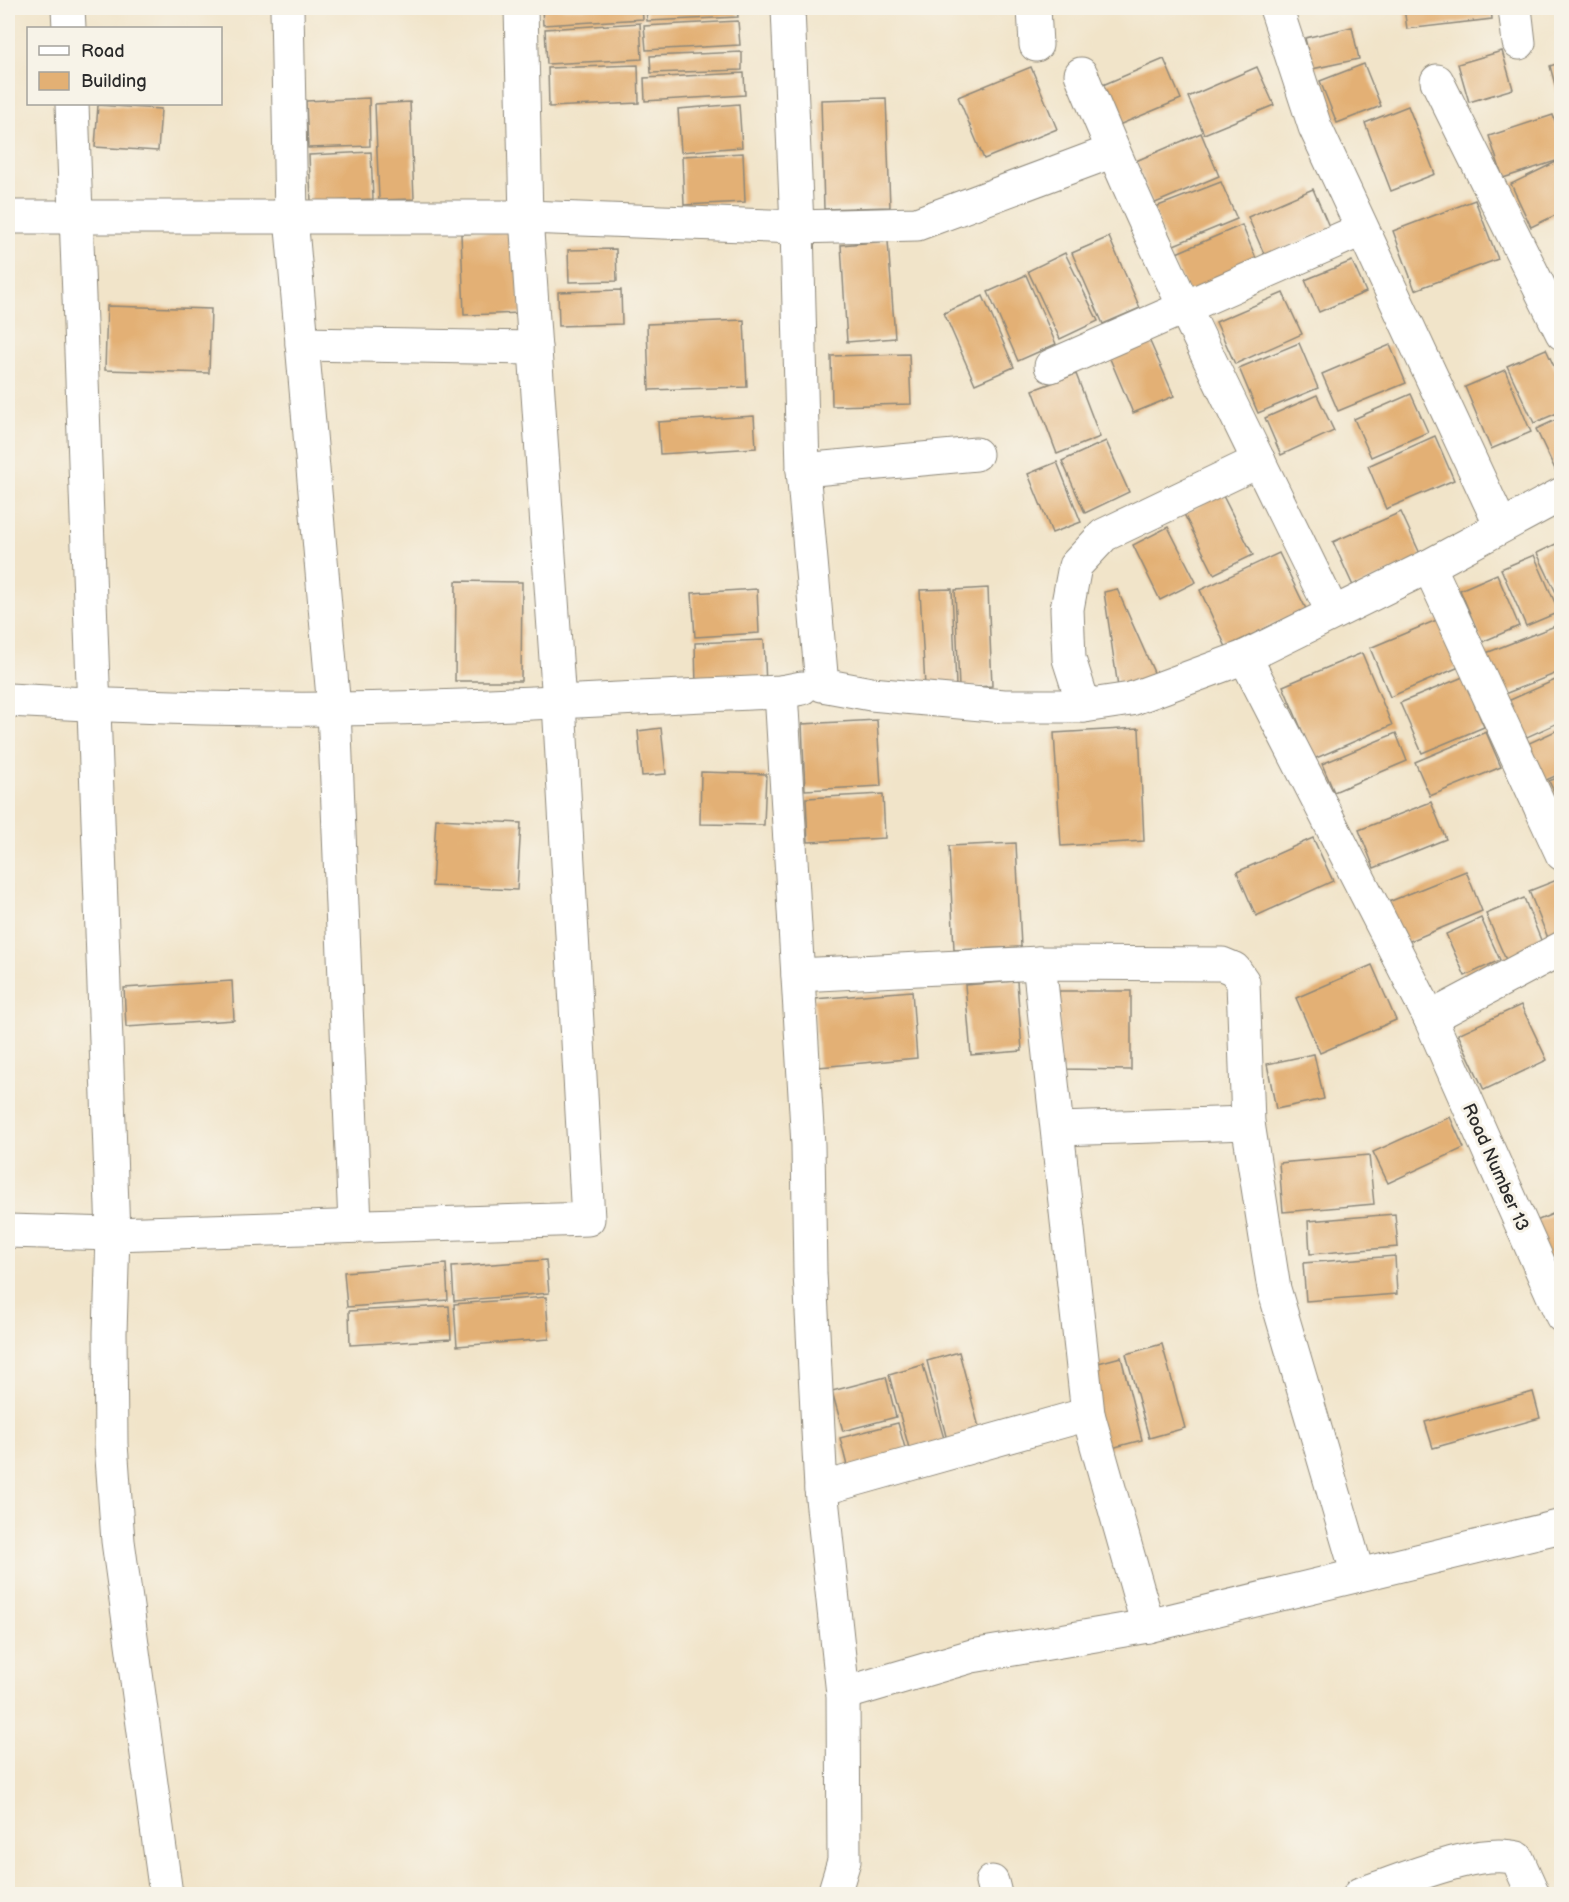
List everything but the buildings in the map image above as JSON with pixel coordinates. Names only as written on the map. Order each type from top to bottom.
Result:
[{"type":"street","points":[[68,8],[69,27]]},
{"type":"street","points":[[287,8],[291,217],[334,709],[355,1225]]},
{"type":"street","points":[[8,1231],[113,1234],[588,1219],[559,703],[526,217],[521,8]]},
{"type":"street","points":[[788,8],[797,227],[803,470],[822,685]]},
{"type":"street","points":[[1034,8],[1036,45]]},
{"type":"street","points":[[1276,8],[1315,127],[1361,230],[1502,526]]},
{"type":"street","points":[[1516,8],[1519,43]]},
{"type":"street","points":[[1081,74],[1113,151],[1186,309],[1332,611]]},
{"type":"street","points":[[1437,81],[1562,333]]},
{"type":"street","points":[[72,105],[113,1234],[110,1400],[117,1530],[166,1894]]},
{"type":"street","points":[[8,217],[526,217],[797,227],[917,224],[1113,151]]},
{"type":"street","points":[[1052,366],[1186,309],[1361,230]]},
{"type":"street","points":[[303,344],[535,348]]},
{"type":"street","points":[[803,470],[976,454]]},
{"type":"street","points":[[1084,706],[1069,659],[1067,609],[1075,566],[1104,535],[1259,461]]},
{"type":"street","points":[[8,700],[94,705],[334,709],[559,703],[611,698],[781,693],[822,685],[871,694],[993,705],[1084,706],[1131,699],[1245,657],[1332,611],[1429,566],[1562,494]]},
{"type":"street","points":[[1429,566],[1562,854]]},
{"type":"street","name":"Road Number 13","points":[[1245,657],[1430,1018],[1562,1317]]},
{"type":"street","points":[[781,693],[808,1145],[810,1273],[821,1489],[843,1694],[844,1861],[834,1894]]},
{"type":"street","points":[[1430,1018],[1562,948]]},
{"type":"street","points":[[798,975],[1040,963],[1222,964],[1234,969],[1243,982],[1245,996],[1248,1122],[1274,1289],[1358,1575]]},
{"type":"street","points":[[1040,963],[1088,1414],[1148,1626]]},
{"type":"street","points":[[1058,1129],[1248,1122]]},
{"type":"street","points":[[821,1489],[1088,1414]]},
{"type":"street","points":[[843,1694],[972,1656],[1148,1626],[1562,1526]]},
{"type":"street","points":[[1360,1894],[1472,1858],[1501,1854],[1517,1858],[1533,1894]]}]
